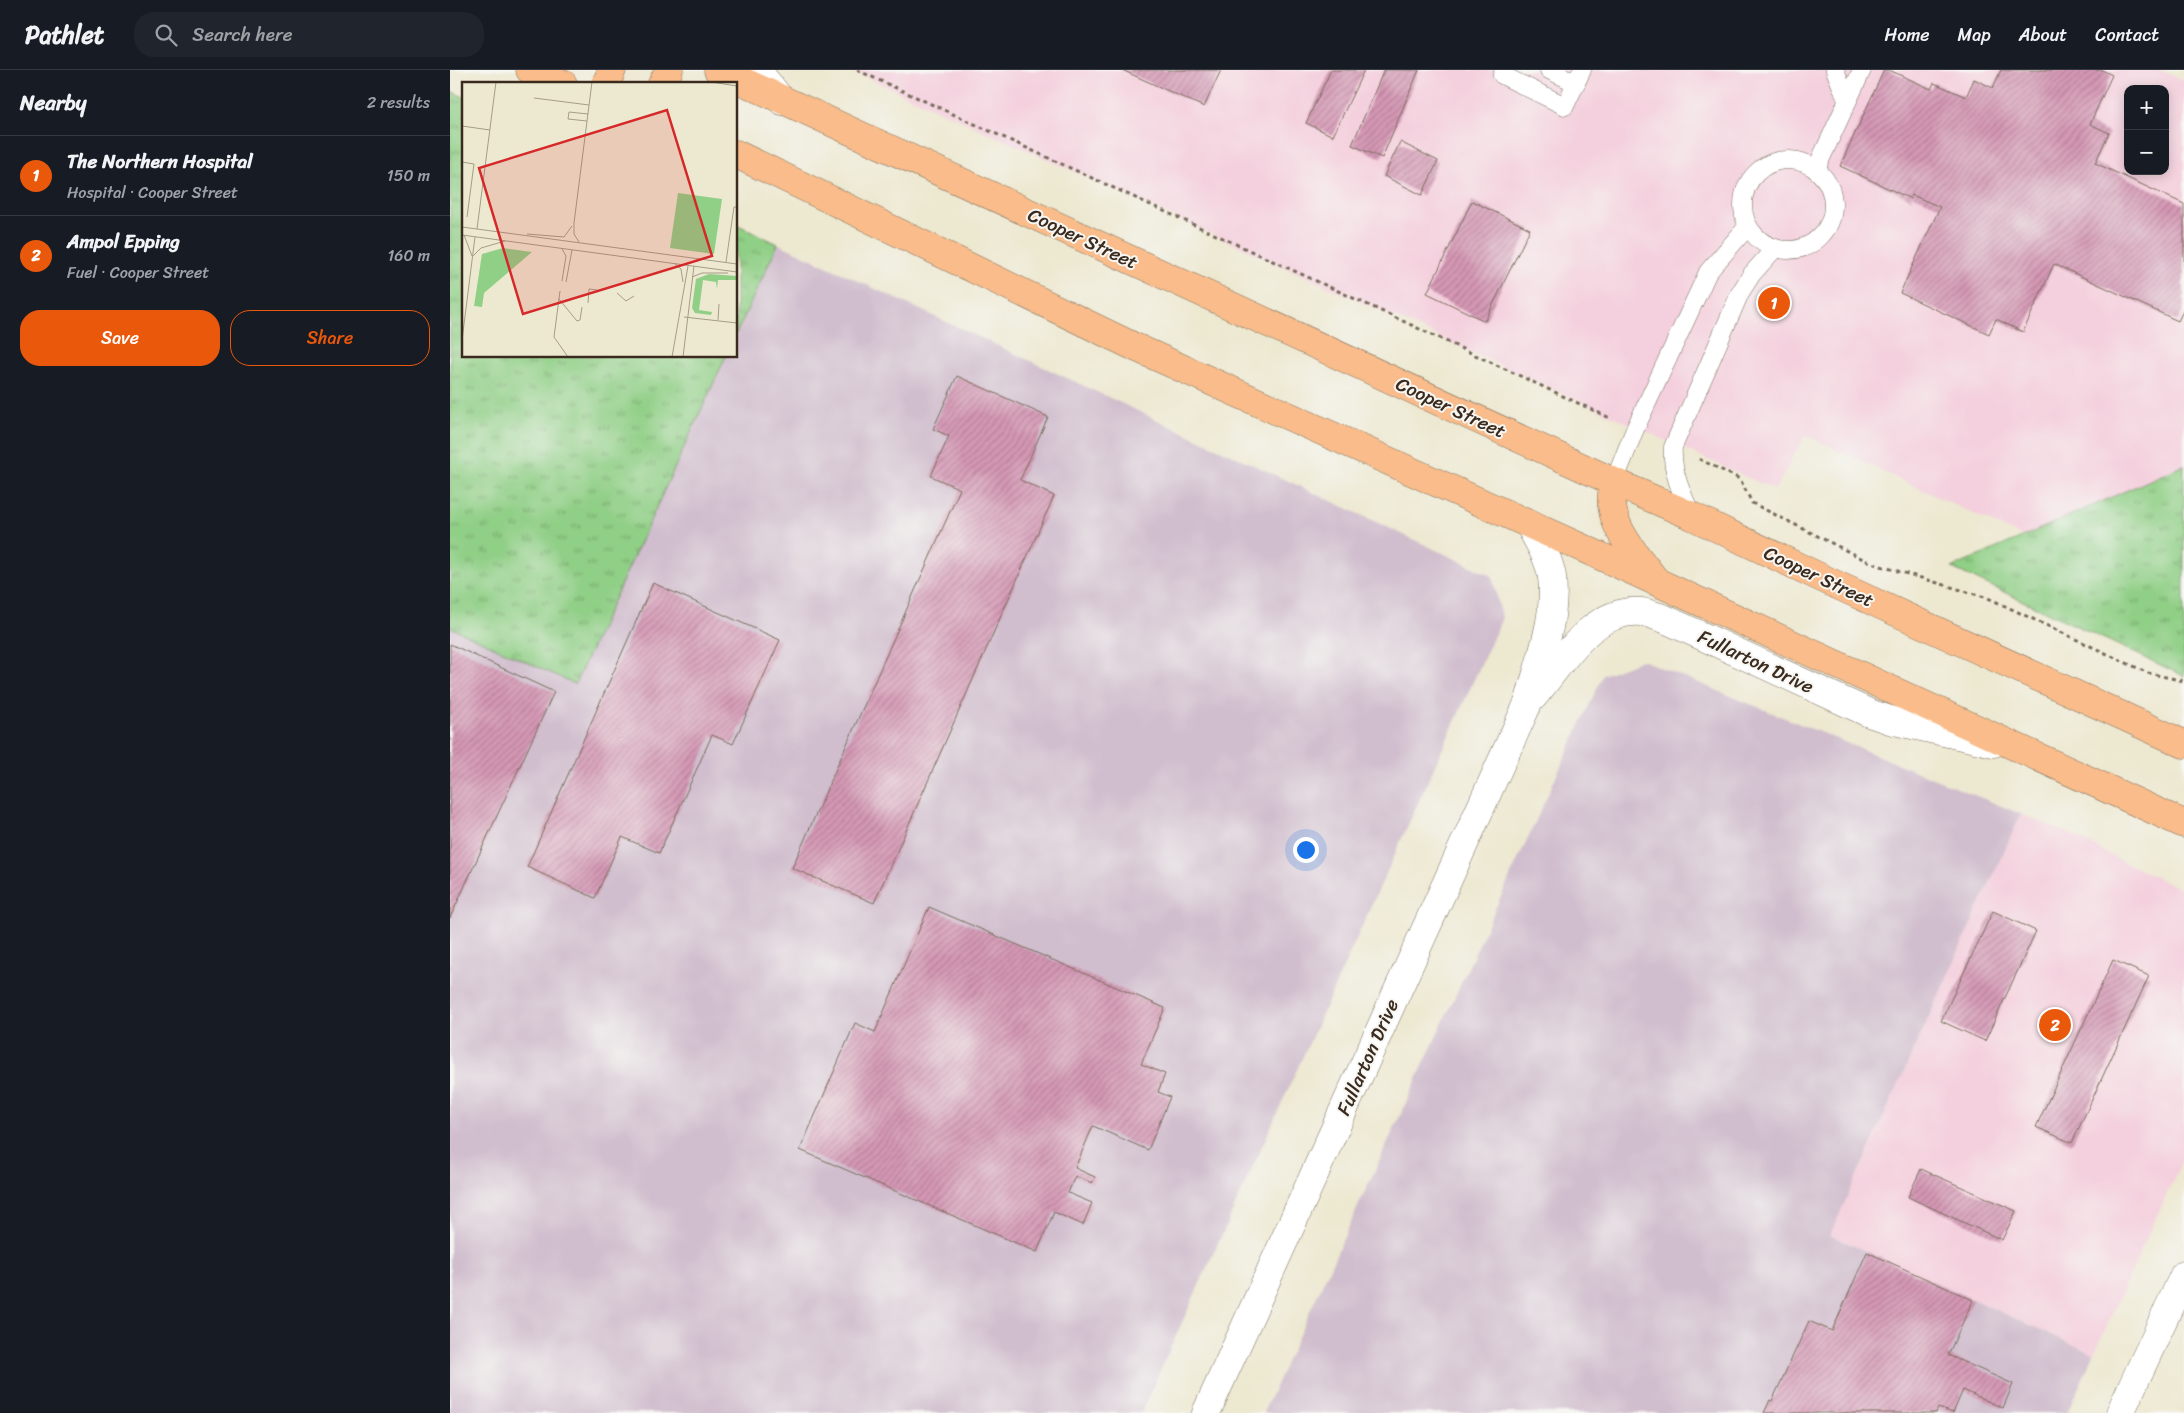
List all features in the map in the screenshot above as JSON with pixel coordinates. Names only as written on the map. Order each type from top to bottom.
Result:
[{"type":"main road","points":[[530,70],[558,82]]},
{"type":"main road","points":[[607,82],[612,70]]},
{"type":"main road","points":[[663,82],[668,70]]},
{"type":"main road","name":"Cooper Street","points":[[718,70],[1614,482],[1692,516],[1826,580],[2184,744]]},
{"type":"main road","points":[[738,155],[1137,348],[1657,582],[2184,824]]},
{"type":"main road","points":[[1614,482],[1611,504],[1615,518],[1623,536],[1657,582]]},
{"type":"street","points":[[757,70],[782,101]]},
{"type":"street","name":"Fullarton Drive","points":[[1206,1413],[1529,701],[1553,605],[1552,576],[1547,559],[1529,524]]},
{"type":"street","name":"Fullarton Drive","points":[[1529,701],[1588,630],[1615,615],[1642,612],[1665,619],[1869,713],[1890,720],[2016,748]]},
{"type":"street","points":[[2147,726],[2184,727]]},
{"type":"street","points":[[2120,1413],[2184,1275]]},
{"type":"lane","points":[[1502,75],[1566,106],[1579,76],[1549,70]]},
{"type":"lane","points":[[1835,70],[1847,100]]},
{"type":"lane","points":[[1816,168],[1862,70]]},
{"type":"lane","points":[[1782,160],[1806,162],[1816,168],[1826,179],[1833,198],[1832,218],[1826,230],[1816,241],[1804,248],[1789,250],[1775,248],[1754,236],[1748,226],[1743,211],[1743,197],[1748,183],[1758,171],[1770,163],[1782,160]]},
{"type":"lane","points":[[1614,482],[1635,429],[1708,272],[1748,226]]},
{"type":"lane","points":[[1692,516],[1678,486],[1672,456],[1673,447],[1740,293],[1752,274],[1775,248]]},
{"type":"path","points":[[857,70],[1635,429]]},
{"type":"path","points":[[1673,447],[1740,479],[1752,503],[1871,564],[1988,598],[2148,673],[2184,681]]},
{"type":"shaded area","points":[[850,70],[2160,70],[2184,81],[2184,465],[2023,537],[1805,435],[1775,490]]},
{"type":"shaded area","points":[[450,91],[462,96],[462,358],[738,358],[738,225],[1492,576],[1502,618],[1141,1413],[450,1413]]},
{"type":"shaded area","points":[[1642,660],[2021,814],[1830,1235],[2094,1354],[2067,1413],[1263,1413],[1603,675]]},
{"type":"shaded area","points":[[2021,814],[2079,838],[2119,860],[2184,890],[2184,1156],[2094,1354],[1830,1235]]},
{"type":"green space","points":[[450,91],[462,96],[462,358],[725,358],[575,684],[450,627]]},
{"type":"green space","points":[[738,225],[778,244],[738,330]]},
{"type":"green space","points":[[2184,465],[2184,676],[1952,568]]},
{"type":"building","points":[[1122,70],[1221,70],[1204,107]]},
{"type":"building","points":[[1331,70],[1364,70],[1333,136],[1306,123]]},
{"type":"building","points":[[1384,70],[1419,70],[1382,158],[1352,145]]},
{"type":"building","points":[[1884,70],[1889,70],[1931,89],[1934,83],[1966,97],[1974,79],[1993,88],[2001,70],[2102,70],[2112,75],[2090,124],[2109,133],[2095,163],[2184,204],[2184,280],[2182,285],[2184,286],[2184,309],[2178,321],[2054,264],[2023,332],[1996,319],[1989,334],[1900,293],[1940,207],[1912,195],[1911,199],[1840,166]]},
{"type":"building","points":[[1400,142],[1438,161],[1422,195],[1384,176]]},
{"type":"building","points":[[1472,201],[1530,229],[1485,321],[1427,293]]},
{"type":"building","points":[[957,376],[1048,417],[1020,480],[1054,496],[874,903],[792,868],[960,489],[931,476],[949,436],[933,429]]},
{"type":"building","points":[[653,583],[780,640],[733,744],[712,735],[659,853],[622,837],[595,898],[527,867]]},
{"type":"building","points":[[450,644],[554,692],[450,918]]},
{"type":"building","points":[[929,907],[1165,1008],[1141,1064],[1165,1074],[1158,1092],[1170,1097],[1148,1150],[1093,1126],[1075,1168],[1095,1177],[1092,1183],[1075,1176],[1068,1193],[1092,1203],[1083,1225],[1054,1212],[1037,1252],[800,1150],[855,1023],[875,1032]]},
{"type":"building","points":[[1993,911],[2036,931],[1985,1041],[1941,1021]]},
{"type":"building","points":[[2113,960],[2149,976],[2072,1143],[2036,1127]]},
{"type":"building","points":[[1921,1169],[2016,1211],[2002,1240],[1908,1197]]},
{"type":"building","points":[[1867,1252],[1973,1300],[1948,1355],[2013,1384],[2003,1408],[1963,1390],[1953,1413],[1938,1408],[1936,1413],[1764,1413],[1770,1400],[1772,1401],[1809,1321],[1832,1331]]},
{"type":"place","name":"The Northern Hospital","points":[[1774,303]]},
{"type":"place","name":"Ampol Epping","points":[[2055,1025]]}]
